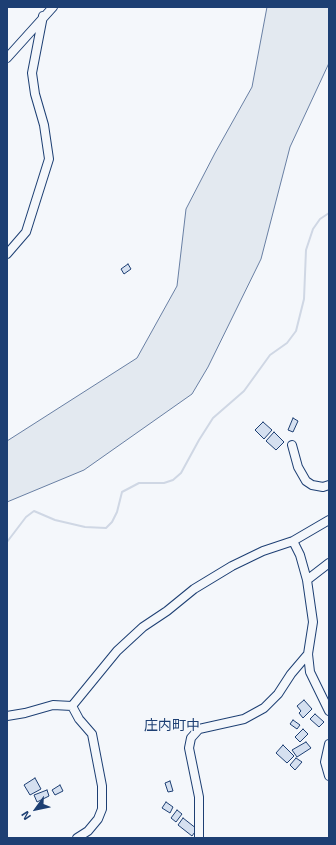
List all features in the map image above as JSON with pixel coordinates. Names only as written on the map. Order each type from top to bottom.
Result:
[{"type":"street","points":[[7,58],[52,7]]},
{"type":"street","points":[[7,254],[26,232],[49,159],[44,125],[35,94],[32,73],[43,16]]},
{"type":"street","points":[[292,446],[298,467],[306,481],[312,485],[323,487],[329,485]]},
{"type":"street","points":[[72,706],[116,651],[143,627],[167,611],[194,589],[232,566],[263,551],[294,541],[329,520]]},
{"type":"street","points":[[294,541],[300,555],[307,580],[313,622],[308,654],[310,672],[329,711]]},
{"type":"street","points":[[307,580],[329,563]]},
{"type":"street","points":[[199,838],[199,797],[189,748],[191,738],[199,730],[244,719],[264,708],[278,694],[291,674],[308,654]]},
{"type":"street","points":[[7,716],[53,705],[72,706]]},
{"type":"street","points":[[72,706],[79,719],[92,734],[102,793],[102,809],[98,820],[88,831],[77,838]]},
{"type":"street","points":[[329,744],[325,762],[329,776]]},
{"type":"shaded area","points":[[267,7],[329,7],[329,63],[290,147],[261,259],[208,367],[192,394],[84,470],[7,502],[7,441],[137,358],[177,286],[186,209],[252,87]]},
{"type":"building","points":[[128,264],[131,269],[124,274],[121,269]]},
{"type":"building","points":[[293,418],[298,421],[293,432],[288,430]]},
{"type":"building","points":[[263,422],[272,430],[264,439],[255,430]]},
{"type":"building","points":[[274,432],[284,442],[276,450],[266,441]]},
{"type":"building","points":[[304,700],[312,709],[303,718],[299,713],[301,711],[297,706]]},
{"type":"building","points":[[315,714],[324,722],[319,727],[310,719]]},
{"type":"building","points":[[293,720],[300,725],[297,729],[290,724]]},
{"type":"building","points":[[303,729],[308,734],[300,742],[295,737]]},
{"type":"building","points":[[306,742],[311,748],[297,757],[292,750]]},
{"type":"building","points":[[283,745],[294,756],[287,763],[276,753]]},
{"type":"building","points":[[296,758],[302,762],[295,770],[290,765]]},
{"type":"building","points":[[35,778],[41,789],[30,795],[24,785]]},
{"type":"building","points":[[170,781],[173,791],[168,792],[165,783]]},
{"type":"building","points":[[60,785],[63,791],[55,795],[52,790]]},
{"type":"building","points":[[47,790],[49,796],[37,802],[34,795]]},
{"type":"building","points":[[166,802],[173,807],[170,813],[162,808]]},
{"type":"building","points":[[177,810],[182,814],[176,822],[171,818]]},
{"type":"building","points":[[183,818],[197,829],[192,836],[178,825]]},
{"type":"waterway","points":[[7,542],[26,517],[34,511],[55,520],[85,527],[106,528],[112,522],[117,512],[122,492],[139,483],[164,483],[173,480],[181,473],[213,418],[244,391],[270,355],[287,343],[296,331],[304,299],[306,250],[313,229],[320,219],[329,213]]},
{"type":"district","name":"庄内町中","points":[[172,725]]}]
